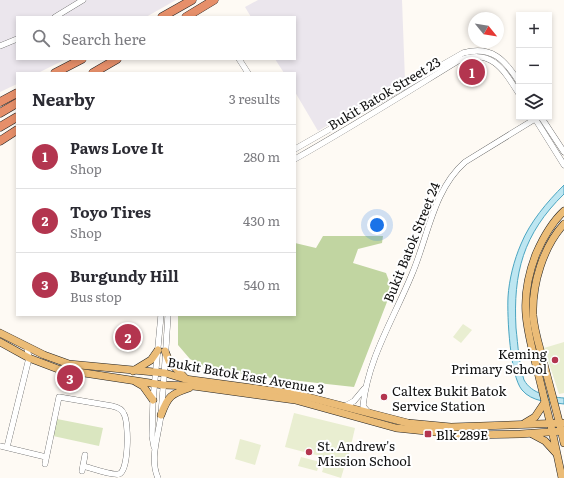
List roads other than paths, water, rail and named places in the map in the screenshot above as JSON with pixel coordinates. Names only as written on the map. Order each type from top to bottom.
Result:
[{"type":"highway","points":[[164,16],[192,0]]},
{"type":"highway","points":[[188,16],[214,0]]},
{"type":"highway","points":[[57,72],[80,60]]},
{"type":"highway","points":[[67,72],[87,60]]},
{"type":"highway","points":[[96,72],[115,60]]},
{"type":"highway","points":[[0,102],[16,94]]},
{"type":"highway","points":[[0,113],[16,104]]},
{"type":"highway","points":[[0,127],[16,118]]},
{"type":"highway","points":[[0,141],[16,131]]},
{"type":"main road","points":[[562,478],[553,432],[525,319],[525,296],[531,268],[544,237],[564,211]]},
{"type":"main road","points":[[564,224],[549,245],[543,259],[534,310],[536,334],[554,404],[562,423],[564,443]]},
{"type":"main road","name":"Bukit Batok East Avenue 3","points":[[0,333],[28,348],[68,364],[156,372],[185,379],[296,394],[403,422],[452,427],[562,423]]},
{"type":"main road","name":"Bukit Batok East Avenue 3","points":[[0,342],[29,358],[48,366],[76,373],[154,384],[193,386],[294,400],[406,429],[465,435],[530,434],[563,431]]},
{"type":"main road","points":[[133,371],[154,358],[162,350],[185,379]]},
{"type":"main road","points":[[132,380],[143,386],[153,400]]},
{"type":"main road","points":[[161,415],[166,400],[174,393],[193,386]]},
{"type":"main road","points":[[523,424],[535,417],[545,402]]},
{"type":"main road","points":[[554,404],[564,414]]},
{"type":"main road","points":[[530,434],[545,441],[558,455]]},
{"type":"street","points":[[56,16],[83,0]]},
{"type":"street","points":[[0,46],[16,39]]},
{"type":"street","name":"Bukit Batok Street 23","points":[[296,148],[463,53],[480,51],[496,56],[508,65],[516,77]]},
{"type":"street","name":"Bukit Batok Street 23","points":[[296,158],[464,59],[481,57],[497,64],[505,71],[516,89]]},
{"type":"street","points":[[240,60],[247,72]]},
{"type":"street","name":"Bukit Batok Street 24","points":[[369,413],[363,407],[364,389],[376,353],[413,274],[439,199],[449,178],[465,162],[533,120]]},
{"type":"street","points":[[537,120],[564,165]]},
{"type":"street","points":[[538,120],[564,152]]},
{"type":"street","points":[[158,478],[154,467],[155,450],[159,437],[165,374],[162,350],[161,316]]},
{"type":"street","points":[[155,450],[152,436],[154,384],[168,316]]},
{"type":"street","points":[[7,447],[29,358],[28,348]]},
{"type":"street","name":"Bukit Batok Street 24","points":[[344,406],[354,402],[364,389]]},
{"type":"street","points":[[45,464],[59,397],[120,409],[125,416],[127,426],[126,461],[123,471],[119,474],[114,474],[82,468],[85,455]]},
{"type":"street","points":[[0,446],[46,457]]},
{"type":"water","points":[[564,185],[564,194],[539,224],[530,239],[524,255],[516,289],[516,328],[521,368],[527,385],[541,394],[564,398],[564,404],[547,402],[531,397],[522,390],[518,383],[510,345],[508,306],[512,270],[518,250],[529,228],[551,198]]},
{"type":"place","name":"Paws Love It","points":[[472,72]]},
{"type":"place","name":"Toyo Tires","points":[[128,337]]},
{"type":"place","name":"Keming Primary School","points":[[555,360]]},
{"type":"place","name":"Burgundy Hill","points":[[70,378]]},
{"type":"place","name":"Caltex Bukit Batok Service Station","points":[[384,397]]},
{"type":"place","name":"Blk 289E","points":[[428,434]]},
{"type":"place","name":"St. Andrew's Mission School","points":[[309,452]]}]
